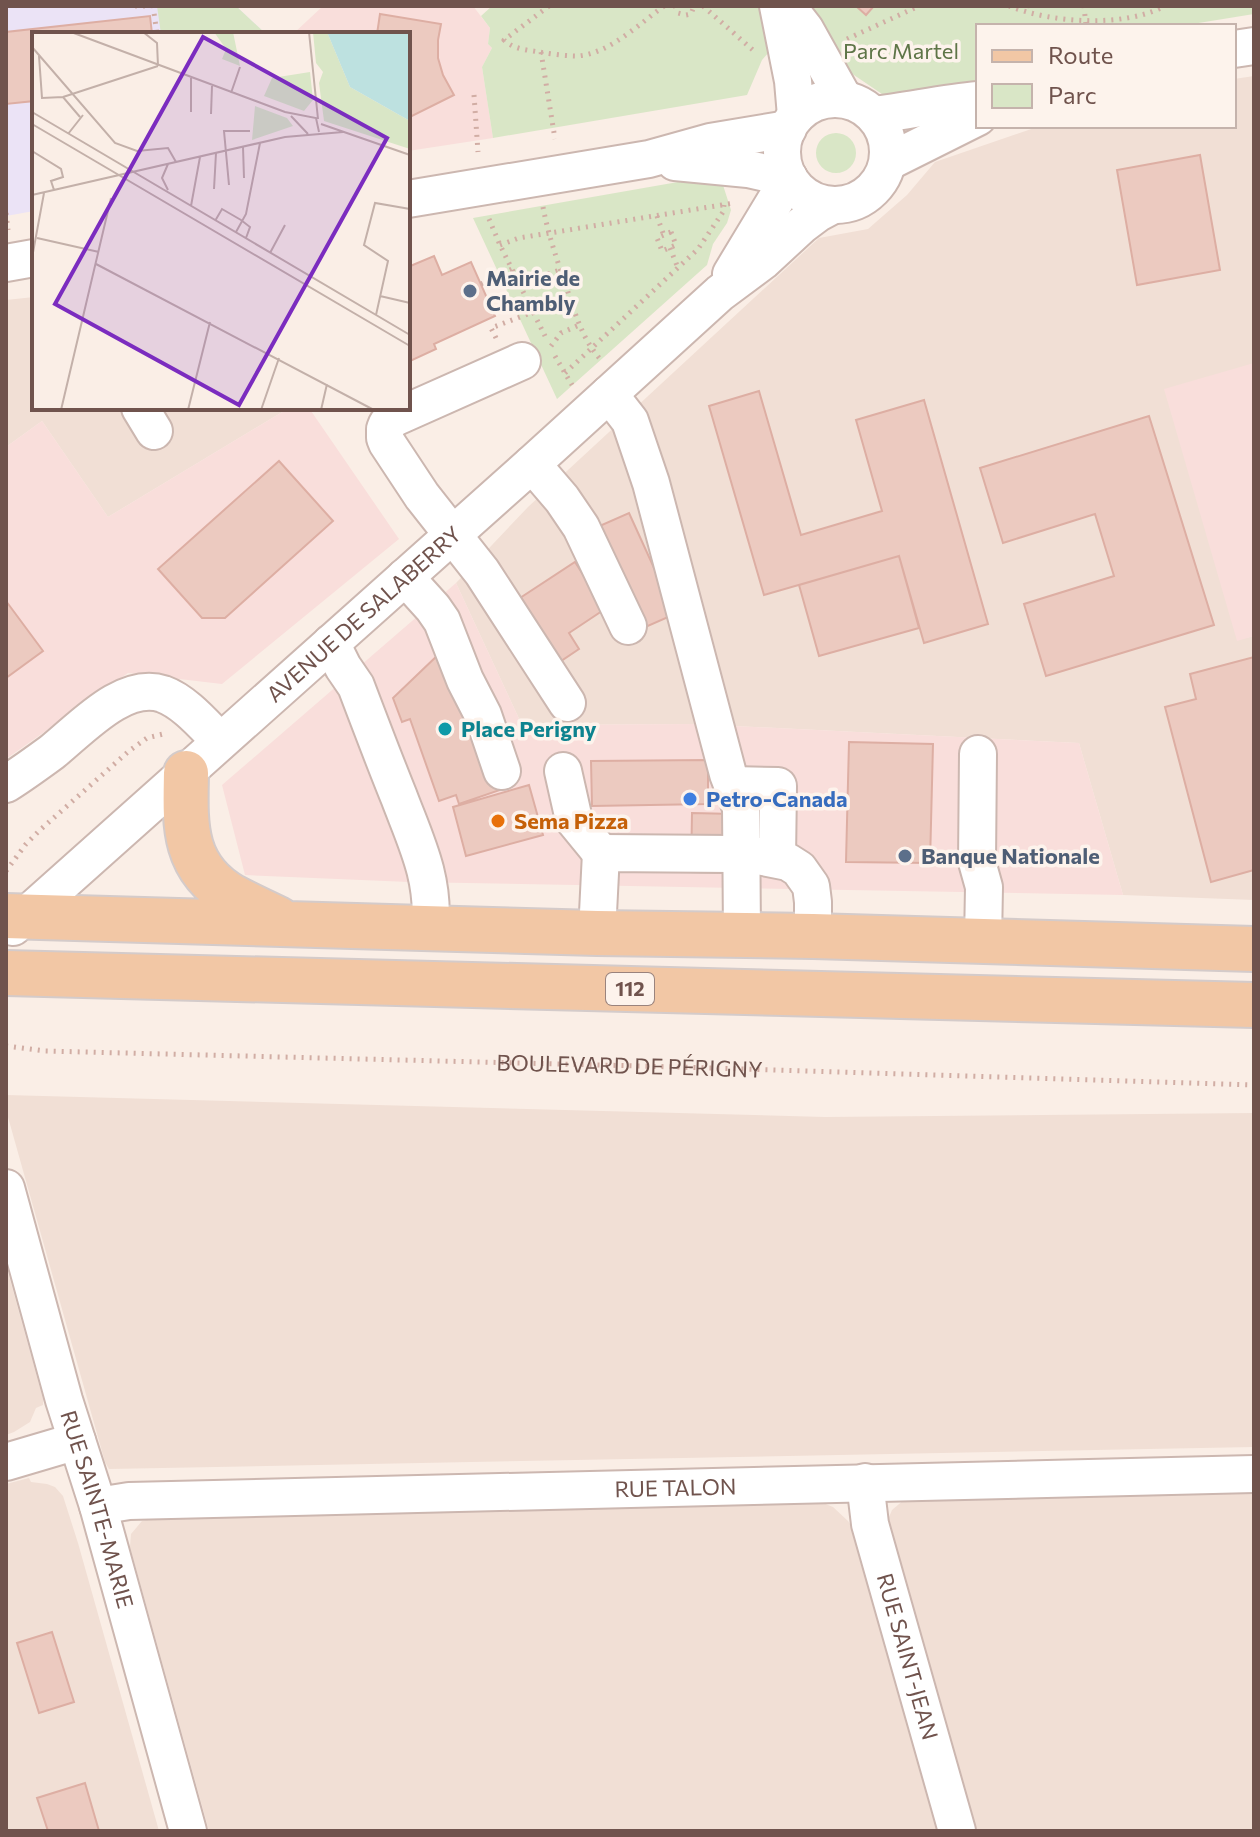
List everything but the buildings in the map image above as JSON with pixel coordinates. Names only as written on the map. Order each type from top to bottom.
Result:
[{"type":"main road","points":[[180,752],[187,836],[197,863],[226,893],[288,923]]},
{"type":"main road","points":[[12,922],[288,923],[1254,949]]},
{"type":"main road","name":"112","points":[[6,973],[1254,1005]]},
{"type":"street","points":[[778,6],[793,81],[792,122],[783,145],[783,164],[798,190],[811,199],[833,205],[852,202],[868,193],[881,179],[888,162],[888,141],[883,127],[859,107],[787,6]]},
{"type":"street","points":[[410,199],[649,159],[792,122],[818,101],[909,111],[976,100]]},
{"type":"street","points":[[888,162],[976,118]]},
{"type":"street","points":[[649,159],[748,169],[789,178]]},
{"type":"street","name":"AVENUE DE SALABERRY","points":[[720,293],[789,178]]},
{"type":"street","name":"AVENUE DE SALABERRY","points":[[12,922],[180,752],[220,741],[532,464],[597,384],[763,261],[802,225],[833,205]]},
{"type":"street","points":[[7,246],[32,257]]},
{"type":"street","points":[[536,354],[394,418],[385,429],[387,443],[422,496],[482,572],[567,703]]},
{"type":"street","points":[[597,384],[630,421],[637,438],[732,785],[741,808],[742,935]]},
{"type":"street","points":[[532,464],[581,527],[628,626]]},
{"type":"street","points":[[405,577],[442,621],[465,680],[483,715],[502,771]]},
{"type":"street","points":[[331,643],[356,686],[419,850],[431,893],[430,929]]},
{"type":"street","points":[[6,784],[114,703],[139,692],[166,695],[187,709],[220,741]]},
{"type":"street","points":[[978,754],[977,862],[984,887],[983,941]]},
{"type":"street","points":[[563,771],[574,820],[601,853],[597,933]]},
{"type":"street","points":[[732,785],[778,786],[777,859]]},
{"type":"street","points":[[601,853],[742,855],[788,862],[799,869],[811,886],[813,936]]},
{"type":"street","name":"RUE SAINTE-MARIE","points":[[6,1188],[188,1831]]},
{"type":"street","points":[[6,1462],[77,1441]]},
{"type":"street","name":"RUE TALON","points":[[98,1506],[129,1501],[1254,1474]]},
{"type":"street","name":"RUE SAINT-JEAN","points":[[865,1482],[870,1524],[957,1831]]},
{"type":"path","points":[[135,6],[151,6],[157,32]]},
{"type":"path","points":[[549,6],[504,40],[523,49],[578,56],[602,48],[625,35],[664,6]]},
{"type":"path","points":[[675,6],[678,13],[686,15],[691,14],[694,6]]},
{"type":"path","points":[[703,6],[762,60]]},
{"type":"path","points":[[841,42],[919,6]]},
{"type":"path","points":[[1009,6],[1059,22],[1086,23],[1135,18],[1165,6]]},
{"type":"path","points":[[1030,6],[1031,14]]},
{"type":"path","points":[[1084,6],[1086,23]]},
{"type":"path","points":[[521,57],[523,49]]},
{"type":"path","points":[[541,52],[555,139]]},
{"type":"path","points":[[474,95],[478,152]]},
{"type":"path","points":[[536,354],[565,373],[597,384],[591,349],[579,325],[560,270],[548,233],[543,202]]},
{"type":"path","points":[[500,245],[519,238],[735,203]]},
{"type":"path","points":[[565,373],[698,249],[723,212],[724,205]]},
{"type":"path","points":[[487,211],[533,312],[536,354]]},
{"type":"path","points":[[6,213],[7,246]]},
{"type":"path","points":[[657,216],[664,236],[657,238],[662,251],[670,248],[678,268]]},
{"type":"path","points":[[481,284],[512,269]]},
{"type":"path","points":[[517,280],[530,280],[560,270]]},
{"type":"path","points":[[491,328],[570,298]]},
{"type":"path","points":[[536,354],[561,333],[579,325]]},
{"type":"path","points":[[6,868],[40,830],[147,738],[159,734],[180,752]]},
{"type":"path","name":"BOULEVARD DE PÉRIGNY","points":[[6,1046],[45,1051],[1254,1085]]},
{"type":"shaded area","points":[[6,6],[236,6],[264,32],[32,32],[32,211],[6,216]]},
{"type":"shaded area","points":[[323,6],[473,6],[490,28],[488,44],[492,48],[482,67],[493,138],[410,151],[410,32],[295,32]]},
{"type":"shaded area","points":[[1254,76],[1254,364],[1237,640],[1254,636],[1254,900],[1123,895],[1079,743],[694,724],[522,725],[456,583],[528,507],[819,238],[868,229],[907,195],[935,162],[1034,128],[1236,128],[1236,79]]},
{"type":"shaded area","points":[[32,297],[32,410],[286,410],[108,517],[42,421],[6,447],[6,300]]},
{"type":"shaded area","points":[[1254,363],[1254,636],[1237,641],[1164,389]]},
{"type":"shaded area","points":[[286,410],[310,410],[399,539],[222,684],[128,673],[6,759],[6,447],[42,421],[108,517]]},
{"type":"shaded area","points":[[456,583],[522,725],[694,724],[1079,743],[1123,895],[409,882],[245,875],[222,785]]},
{"type":"shaded area","points":[[6,1095],[825,1117],[1254,1113],[1254,1447],[109,1469],[6,1110]]},
{"type":"shaded area","points":[[6,1265],[43,1405],[36,1408],[30,1422],[6,1435]]},
{"type":"shaded area","points":[[29,1478],[31,1482],[55,1487],[63,1496],[159,1831],[6,1831],[6,1484]]},
{"type":"shaded area","points":[[1254,1491],[1254,1831],[972,1831],[887,1522],[892,1510],[905,1499],[957,1496]]},
{"type":"shaded area","points":[[816,1500],[833,1507],[848,1521],[860,1539],[940,1831],[209,1831],[130,1547],[131,1534],[142,1521],[153,1518]]},
{"type":"green space","points":[[157,6],[236,6],[264,32],[161,32]]},
{"type":"green space","points":[[492,6],[757,6],[762,14],[769,52],[762,60],[747,95],[493,138],[482,67],[492,48],[488,44],[490,28],[481,16]]},
{"type":"green space","name":"Parc Martel","points":[[806,6],[1254,6],[1254,14],[1192,24],[976,24],[976,81],[942,90],[892,97],[882,94],[848,71]]},
{"type":"green space","points":[[836,133],[850,139],[856,153],[850,167],[836,173],[822,167],[816,153],[822,139]]},
{"type":"green space","points":[[699,180],[722,182],[731,210],[727,223],[713,244],[707,265],[557,399],[473,218]]},
{"type":"place","name":"Mairie de Chambly","points":[[470,291]]},
{"type":"place","name":"Place Perigny","points":[[445,729]]},
{"type":"place","name":"Petro-Canada","points":[[690,799]]},
{"type":"place","name":"Sema Pizza","points":[[498,821]]},
{"type":"place","name":"Banque Nationale","points":[[905,856]]}]
